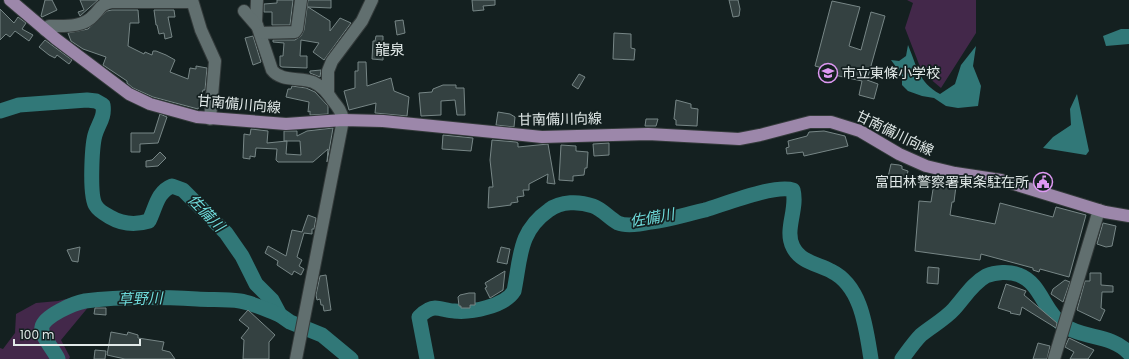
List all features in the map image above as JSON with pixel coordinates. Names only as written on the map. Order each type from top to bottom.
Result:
[{"type":"main road","name":"甘南備川向線","points":[[14,1],[45,30],[118,87],[140,100],[185,114],[210,118],[286,124],[343,120],[397,122],[542,137],[648,134],[739,139],[810,122],[831,122],[860,131],[899,154],[926,166],[956,173],[1001,180],[1099,210],[1129,216]]},
{"type":"street","points":[[257,0],[255,16],[275,74],[314,83],[328,94],[342,114],[343,120],[296,359]]},
{"type":"street","points":[[244,11],[259,30],[294,32],[297,29],[301,0]]},
{"type":"street","points":[[328,94],[328,71],[332,61],[362,21],[372,0]]},
{"type":"street","points":[[45,30],[49,26],[68,26],[80,24],[94,17],[103,3],[192,1],[201,30],[212,51],[215,61],[210,118]]},
{"type":"street","points":[[1054,359],[1099,210]]},
{"type":"shaded area","points":[[907,0],[976,0],[976,33],[941,88],[922,72],[905,28],[913,3]]},
{"type":"shaded area","points":[[91,293],[99,303],[90,305],[61,340],[70,357],[69,359],[0,359],[0,348],[3,349],[15,333],[16,314],[36,303],[58,301]]},
{"type":"water","points":[[1121,29],[1129,29],[1129,44],[1106,46],[1103,36]]},
{"type":"water","points":[[908,45],[919,73],[927,84],[940,94],[955,84],[961,65],[976,46],[973,66],[981,86],[978,106],[958,108],[946,106],[934,98],[908,91],[902,85],[902,75],[891,60],[899,61],[906,56]]},
{"type":"water","points":[[1077,94],[1089,151],[1086,155],[1043,148],[1053,137],[1071,125],[1070,109]]},
{"type":"building","points":[[45,0],[52,0],[57,10],[42,17],[41,16]]},
{"type":"building","points":[[80,0],[98,0],[80,16],[78,12],[84,10]]},
{"type":"building","points":[[277,0],[293,0],[290,25],[272,25],[272,12],[264,12],[264,4],[277,3]]},
{"type":"building","points":[[308,0],[331,0],[331,8],[308,7],[330,21],[330,31],[340,18],[351,23],[324,60],[313,52],[319,43],[301,40],[300,56],[307,56],[307,68],[282,67],[280,66],[280,56],[283,56],[284,43],[273,42],[273,40],[295,40],[301,36],[304,30]]},
{"type":"building","points":[[472,0],[495,0],[495,5],[483,6],[484,10],[473,11]]},
{"type":"building","points":[[729,0],[738,0],[740,9],[739,16],[733,17]]},
{"type":"building","points":[[832,1],[860,7],[849,46],[861,50],[871,12],[885,16],[867,80],[878,84],[874,99],[859,95],[862,81],[825,73],[826,69],[815,66]]},
{"type":"building","points":[[0,9],[14,23],[18,17],[26,23],[22,29],[33,35],[29,41],[15,31],[10,37],[6,34],[0,40]]},
{"type":"building","points":[[138,10],[139,23],[130,23],[128,46],[144,54],[145,52],[152,55],[153,51],[156,51],[175,60],[170,72],[188,79],[190,68],[196,69],[196,66],[207,68],[205,90],[203,90],[198,109],[153,97],[133,88],[127,83],[127,81],[103,65],[106,57],[83,49],[71,41],[68,33],[88,29],[107,11]]},
{"type":"building","points":[[154,10],[174,10],[175,17],[168,17],[172,37],[165,39],[164,33],[159,34]]},
{"type":"building","points":[[403,20],[405,33],[397,35],[395,21]]},
{"type":"building","points":[[614,33],[631,34],[631,48],[635,49],[634,60],[613,59]]},
{"type":"building","points":[[253,36],[261,62],[253,65],[245,38]]},
{"type":"building","points":[[376,36],[383,36],[383,60],[372,59],[373,41],[375,41]]},
{"type":"building","points":[[45,40],[72,60],[69,64],[57,55],[55,58],[49,55],[39,47]]},
{"type":"building","points":[[358,62],[366,62],[367,86],[391,78],[394,91],[409,97],[407,116],[375,113],[376,103],[349,110],[344,91],[355,88],[355,71],[358,71]]},
{"type":"building","points":[[321,70],[320,77],[310,73],[310,71]]},
{"type":"building","points":[[579,74],[585,77],[578,89],[572,85]]},
{"type":"building","points":[[443,85],[456,85],[456,88],[464,88],[465,115],[457,115],[455,100],[441,101],[441,115],[421,116],[419,93],[432,92],[433,89]]},
{"type":"building","points":[[292,86],[306,88],[315,92],[328,106],[328,114],[310,115],[310,111],[308,112],[309,102],[286,97],[288,89],[291,89]]},
{"type":"building","points":[[676,100],[691,104],[691,108],[698,109],[697,126],[676,125],[676,120],[674,119]]},
{"type":"building","points":[[498,112],[510,114],[515,117],[514,127],[496,125]]},
{"type":"building","points":[[160,114],[167,117],[158,143],[140,144],[140,152],[131,152],[131,133],[154,133]]},
{"type":"building","points":[[646,119],[658,119],[656,126],[645,126]]},
{"type":"building","points":[[333,128],[327,162],[328,149],[313,162],[278,162],[276,160],[277,149],[256,148],[255,157],[250,156],[250,159],[243,158],[244,134],[250,135],[251,129],[268,131],[267,143],[287,141],[284,141],[284,131],[297,131],[297,136],[307,131]],"holes":[[[287,141],[300,141],[301,155],[286,154]]]},
{"type":"building","points":[[824,131],[845,136],[848,146],[804,156],[803,152],[787,154],[786,148],[789,147],[788,141],[807,136],[809,132]]},
{"type":"building","points":[[443,135],[473,138],[471,151],[442,149]]},
{"type":"building","points":[[492,140],[516,142],[518,143],[518,147],[548,144],[555,184],[547,183],[548,174],[529,184],[529,190],[523,190],[524,196],[517,197],[518,202],[511,203],[511,205],[488,208],[489,187],[493,187],[490,160]]},
{"type":"building","points":[[609,143],[609,155],[594,156],[593,144]]},
{"type":"building","points":[[561,145],[576,146],[576,151],[588,152],[587,168],[585,168],[584,175],[573,176],[573,181],[559,180]]},
{"type":"building","points":[[160,152],[166,158],[158,166],[146,167],[146,161],[152,160]]},
{"type":"building","points":[[891,164],[902,166],[902,169],[908,171],[906,180],[888,177]]},
{"type":"building","points":[[934,183],[956,186],[954,202],[952,202],[950,215],[995,224],[1000,203],[1053,217],[1056,207],[1086,215],[1069,277],[1040,269],[1039,272],[1033,270],[1033,268],[981,254],[980,260],[915,251],[919,201],[931,202]]},
{"type":"building","points":[[308,215],[316,218],[314,229],[312,229],[312,234],[304,233],[297,257],[302,260],[299,266],[304,269],[301,275],[294,271],[292,275],[277,265],[278,261],[265,253],[268,246],[286,256],[292,230],[302,232]]},
{"type":"building","points":[[1103,223],[1116,226],[1112,246],[1106,247],[1097,244]]},
{"type":"building","points":[[80,247],[78,262],[72,261],[67,250]]},
{"type":"building","points":[[501,247],[510,249],[507,264],[497,262]]},
{"type":"building","points":[[928,267],[939,268],[938,284],[927,283]]},
{"type":"building","points":[[505,271],[503,290],[490,298],[485,288],[487,287],[485,283]]},
{"type":"building","points":[[1090,273],[1101,273],[1101,285],[1113,286],[1113,292],[1102,292],[1101,308],[1105,310],[1100,321],[1077,310],[1085,281],[1090,281]]},
{"type":"building","points":[[326,275],[331,310],[324,311],[320,299],[317,300],[316,295],[320,276]]},
{"type":"building","points":[[1065,280],[1070,282],[1063,302],[1051,294],[1053,289]]},
{"type":"building","points":[[1006,284],[1026,291],[1024,295],[1057,323],[1056,328],[1022,307],[1020,315],[998,308]]},
{"type":"building","points":[[469,293],[475,293],[475,305],[470,305],[470,308],[461,308],[461,306],[459,306],[458,297]]},
{"type":"building","points":[[95,308],[106,308],[106,315],[94,314]]},
{"type":"building","points":[[248,310],[275,335],[269,342],[269,359],[243,359],[244,340],[241,338],[249,328],[239,320]]},
{"type":"building","points":[[111,332],[127,335],[128,332],[138,335],[138,338],[164,342],[162,350],[170,352],[175,359],[125,359],[107,355]]},
{"type":"building","points":[[1069,338],[1094,350],[1088,359],[1070,359],[1074,352],[1065,347]]},
{"type":"building","points":[[1038,343],[1050,346],[1047,359],[1033,359]]},
{"type":"building","points":[[95,350],[106,351],[105,359],[94,359]]},
{"type":"waterway","name":"佐備川","points":[[0,111],[19,105],[87,100],[96,101],[103,105],[102,117],[95,135],[92,160],[92,193],[96,206],[102,212],[119,221],[129,223],[144,222],[149,221],[163,192],[172,186],[183,190],[226,233],[242,256],[256,284],[272,300],[280,315],[290,322],[322,335],[351,359]]},
{"type":"waterway","name":"佐備川","points":[[427,359],[419,317],[426,311],[433,308],[452,311],[478,310],[503,301],[510,296],[514,291],[522,246],[526,236],[531,227],[539,218],[554,207],[565,203],[588,204],[599,209],[618,223],[634,225],[705,210],[763,192],[785,189],[793,190],[794,197],[790,227],[793,247],[800,256],[831,271],[850,287],[861,309],[871,359]]},
{"type":"waterway","name":"佐備川","points":[[902,359],[921,335],[950,313],[981,279],[986,276],[1002,272],[1019,275],[1032,284],[1051,313],[1063,325],[1079,333],[1105,339],[1122,347],[1129,353]]},
{"type":"waterway","name":"草野川","points":[[58,359],[45,338],[42,327],[44,323],[54,314],[74,304],[85,301],[141,297],[229,300],[250,303],[280,315]]},
{"type":"place","name":"市立東條小学校","points":[[828,73]]},
{"type":"place","name":"富田林警察署東条駐在所","points":[[1043,182]]},
{"type":"district","name":"龍泉","points":[[390,50]]}]
